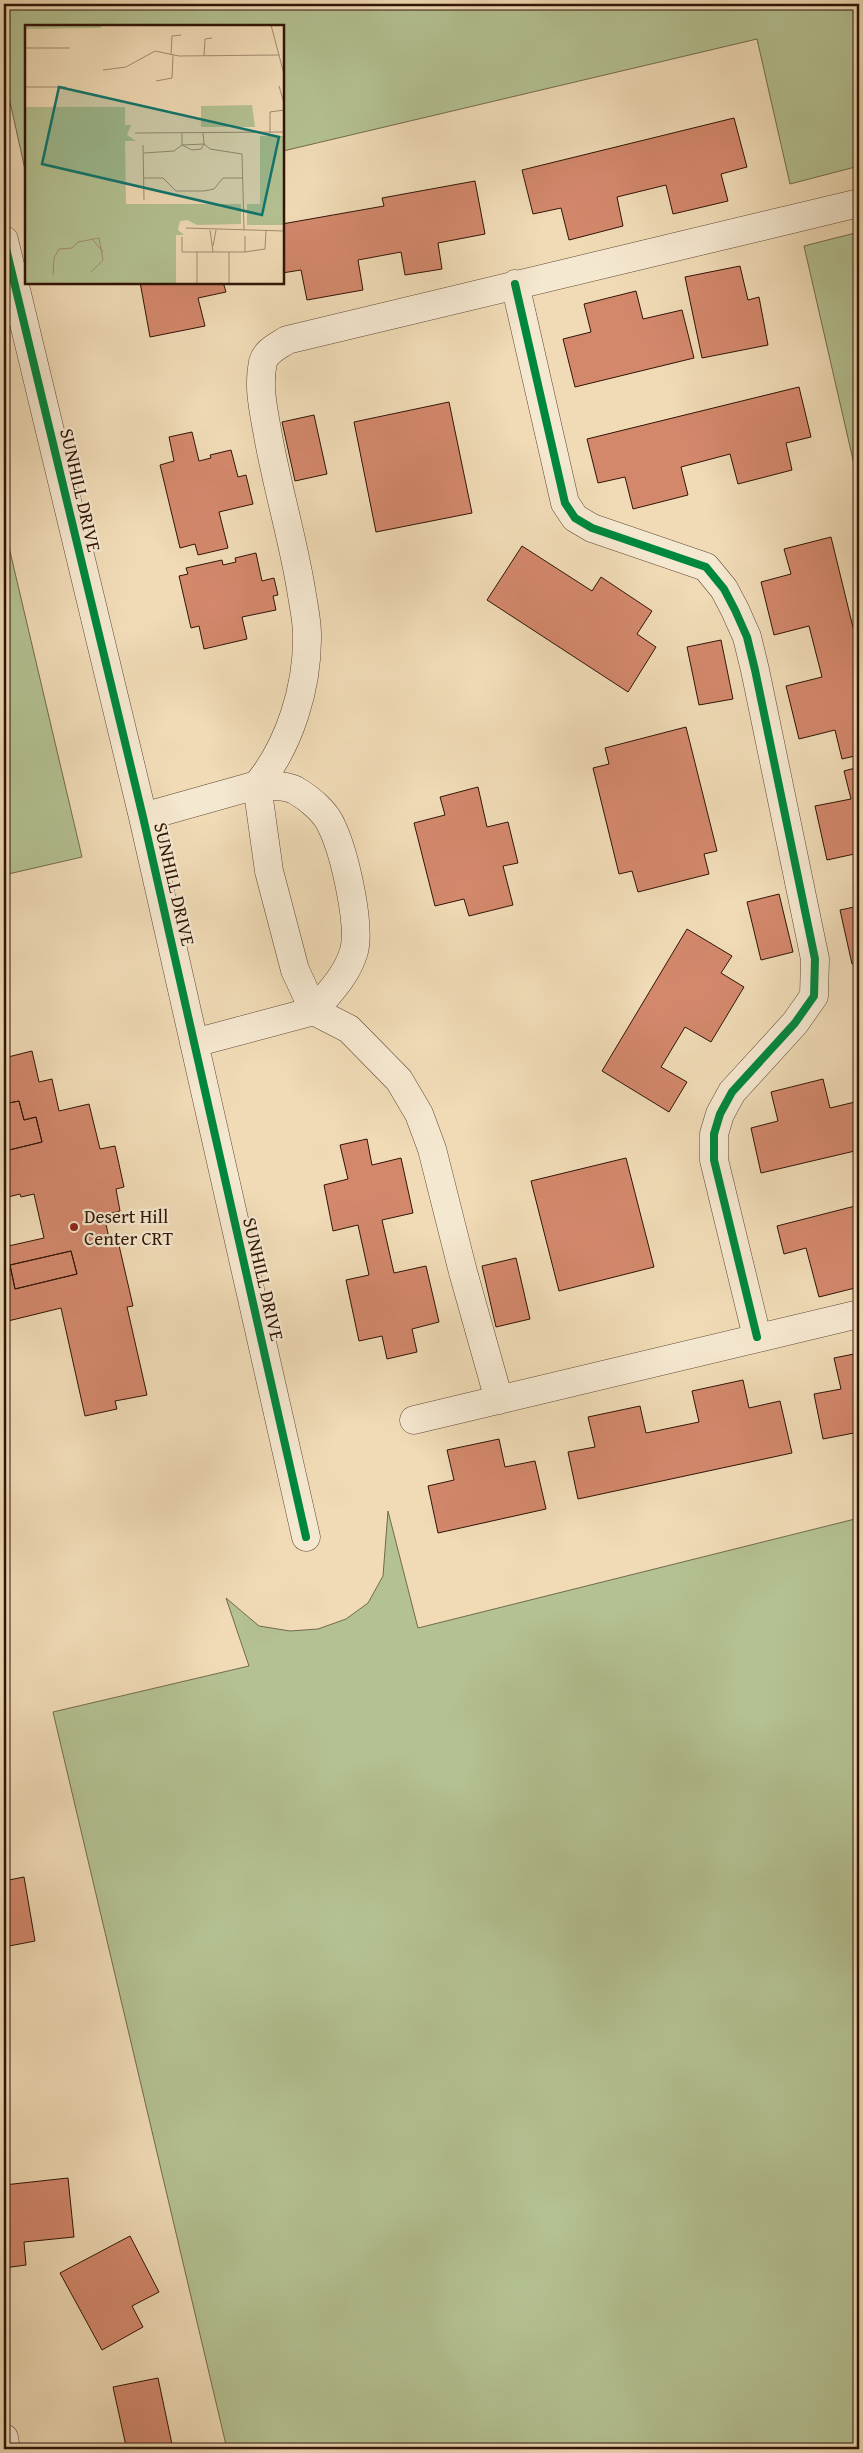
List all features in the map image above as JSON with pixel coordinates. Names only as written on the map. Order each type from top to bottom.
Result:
[{"type":"street","points":[[499,1400],[463,1272],[432,1148],[419,1114],[399,1080],[349,1029],[314,1010],[295,970],[269,871],[257,785],[273,763],[296,711],[308,633],[298,568],[271,456],[260,393],[263,361],[271,349],[287,340],[859,202]]},
{"type":"street","name":"SUNHILL DRIVE","points":[[4,240],[143,817],[306,1537]]},
{"type":"street","points":[[515,284],[565,503],[575,518],[592,528],[706,567],[724,589],[735,610],[747,637],[755,670],[815,959],[814,996],[795,1023],[732,1092],[720,1114],[714,1134],[714,1160],[757,1337]]},
{"type":"street","points":[[143,817],[257,785],[293,789],[315,804],[332,826],[351,890],[354,928],[353,954],[343,976],[314,1010],[194,1043]]},
{"type":"street","points":[[414,1420],[859,1314]]},
{"type":"street","points":[[4,2438],[6,2449]]},
{"type":"green space","points":[[4,4],[859,4],[859,166],[790,184],[757,39],[284,151],[284,25],[25,25],[25,170],[4,75]]},
{"type":"green space","points":[[859,232],[859,486],[804,246]]},
{"type":"green space","points":[[4,526],[82,857],[4,875]]},
{"type":"green space","points":[[388,1511],[418,1628],[859,1518],[859,2449],[227,2449],[53,1712],[249,1666],[226,1598],[259,1626],[290,1631],[318,1629],[346,1619],[368,1603],[383,1576]]},
{"type":"building","points":[[734,118],[747,167],[721,174],[728,201],[673,214],[666,185],[617,197],[623,226],[569,240],[561,208],[533,214],[522,170]]},
{"type":"building","points":[[475,181],[485,234],[438,243],[442,269],[405,275],[401,252],[358,260],[363,290],[307,300],[301,270],[284,273],[284,224],[384,206],[382,198]]},
{"type":"building","points":[[740,266],[748,300],[759,297],[768,345],[702,358],[685,277]]},
{"type":"building","points":[[140,284],[224,284],[226,292],[198,298],[205,326],[150,337]]},
{"type":"building","points":[[636,291],[643,319],[682,310],[694,358],[575,387],[563,339],[591,332],[584,304]]},
{"type":"building","points":[[799,387],[811,437],[786,443],[792,470],[738,484],[730,454],[681,467],[688,495],[633,509],[625,477],[598,483],[587,439]]},
{"type":"building","points":[[449,402],[472,513],[376,532],[354,422]]},
{"type":"building","points":[[314,415],[327,474],[295,481],[282,422]]},
{"type":"building","points":[[192,432],[199,461],[211,458],[210,455],[231,450],[238,477],[246,475],[253,504],[219,512],[228,548],[198,555],[195,544],[180,548],[160,465],[174,461],[169,437]]},
{"type":"building","points":[[831,537],[859,652],[859,755],[842,759],[835,730],[799,739],[786,686],[822,677],[809,626],[774,635],[761,582],[791,574],[784,549]]},
{"type":"building","points":[[522,546],[592,591],[601,577],[652,611],[637,634],[656,647],[628,692],[487,600]]},
{"type":"building","points":[[256,553],[262,581],[274,578],[278,595],[273,596],[276,610],[242,617],[247,639],[204,649],[199,626],[191,628],[179,576],[188,574],[186,568],[222,560],[223,565],[236,562],[235,558]]},
{"type":"building","points":[[721,640],[733,699],[699,705],[687,647]]},
{"type":"building","points":[[686,727],[717,851],[704,854],[709,874],[638,892],[632,871],[619,874],[593,768],[609,764],[605,748]]},
{"type":"building","points":[[859,767],[859,853],[827,860],[815,806],[851,799],[844,771]]},
{"type":"building","points":[[478,787],[487,827],[508,822],[518,863],[503,866],[513,905],[469,916],[464,899],[435,906],[414,823],[445,815],[440,797]]},
{"type":"building","points":[[779,894],[793,952],[761,960],[747,902]]},
{"type":"building","points":[[859,906],[859,962],[852,964],[840,910]]},
{"type":"building","points":[[687,929],[732,956],[721,973],[744,987],[711,1042],[685,1027],[661,1067],[687,1082],[669,1112],[602,1071]]},
{"type":"building","name":"Desert Hill Center CRT","points":[[32,1051],[39,1082],[52,1079],[59,1111],[89,1104],[100,1149],[115,1146],[124,1187],[116,1189],[120,1211],[104,1215],[110,1243],[118,1241],[133,1306],[127,1307],[147,1395],[115,1401],[117,1409],[85,1416],[61,1308],[4,1322],[4,1247],[44,1238],[34,1194],[21,1197],[20,1194],[4,1198],[4,1144],[5,1151],[42,1142],[36,1117],[24,1120],[19,1101],[4,1104],[4,1058]],"holes":[[[71,1251],[77,1274],[15,1289],[10,1265]]]},
{"type":"building","points":[[823,1079],[830,1108],[859,1101],[859,1150],[761,1173],[751,1128],[778,1121],[771,1092]]},
{"type":"building","points":[[19,1101],[24,1120],[36,1117],[42,1142],[5,1151],[4,1104]]},
{"type":"building","points":[[367,1139],[372,1165],[401,1158],[413,1213],[382,1220],[394,1273],[426,1266],[439,1322],[412,1329],[417,1352],[387,1359],[382,1336],[359,1341],[346,1280],[369,1275],[358,1225],[333,1231],[324,1185],[348,1179],[340,1145]]},
{"type":"building","points":[[626,1158],[654,1267],[559,1291],[531,1181]]},
{"type":"building","points":[[859,1205],[859,1287],[819,1297],[806,1248],[784,1254],[777,1226]]},
{"type":"building","points":[[71,1251],[77,1274],[15,1289],[10,1265]]},
{"type":"building","points":[[516,1258],[530,1319],[496,1327],[482,1266]]},
{"type":"building","points":[[859,1353],[859,1432],[823,1439],[814,1394],[841,1389],[834,1358]]},
{"type":"building","points":[[743,1380],[749,1408],[780,1401],[792,1453],[578,1499],[568,1452],[595,1447],[588,1417],[640,1406],[646,1433],[699,1422],[692,1391]]},
{"type":"building","points":[[499,1439],[505,1467],[535,1461],[546,1509],[438,1533],[428,1486],[454,1480],[447,1450]]},
{"type":"building","points":[[24,1877],[35,1941],[4,1947],[4,1881]]},
{"type":"building","points":[[68,2178],[74,2237],[24,2242],[26,2265],[4,2268],[4,2185]]},
{"type":"building","points":[[130,2236],[159,2292],[132,2306],[143,2327],[102,2350],[60,2273]]},
{"type":"building","points":[[158,2378],[173,2449],[110,2449],[126,2446],[113,2387]]},
{"type":"cycle path","points":[[4,240],[143,817],[306,1537]]},
{"type":"cycle path","points":[[515,284],[565,503],[575,518],[592,528],[706,567],[724,589],[735,610],[747,637],[755,670],[815,959],[814,996],[795,1023],[732,1092],[720,1114],[714,1134],[714,1160],[757,1337]]},
{"type":"place","name":"Desert Hill Center CRT","points":[[74,1227]]}]
